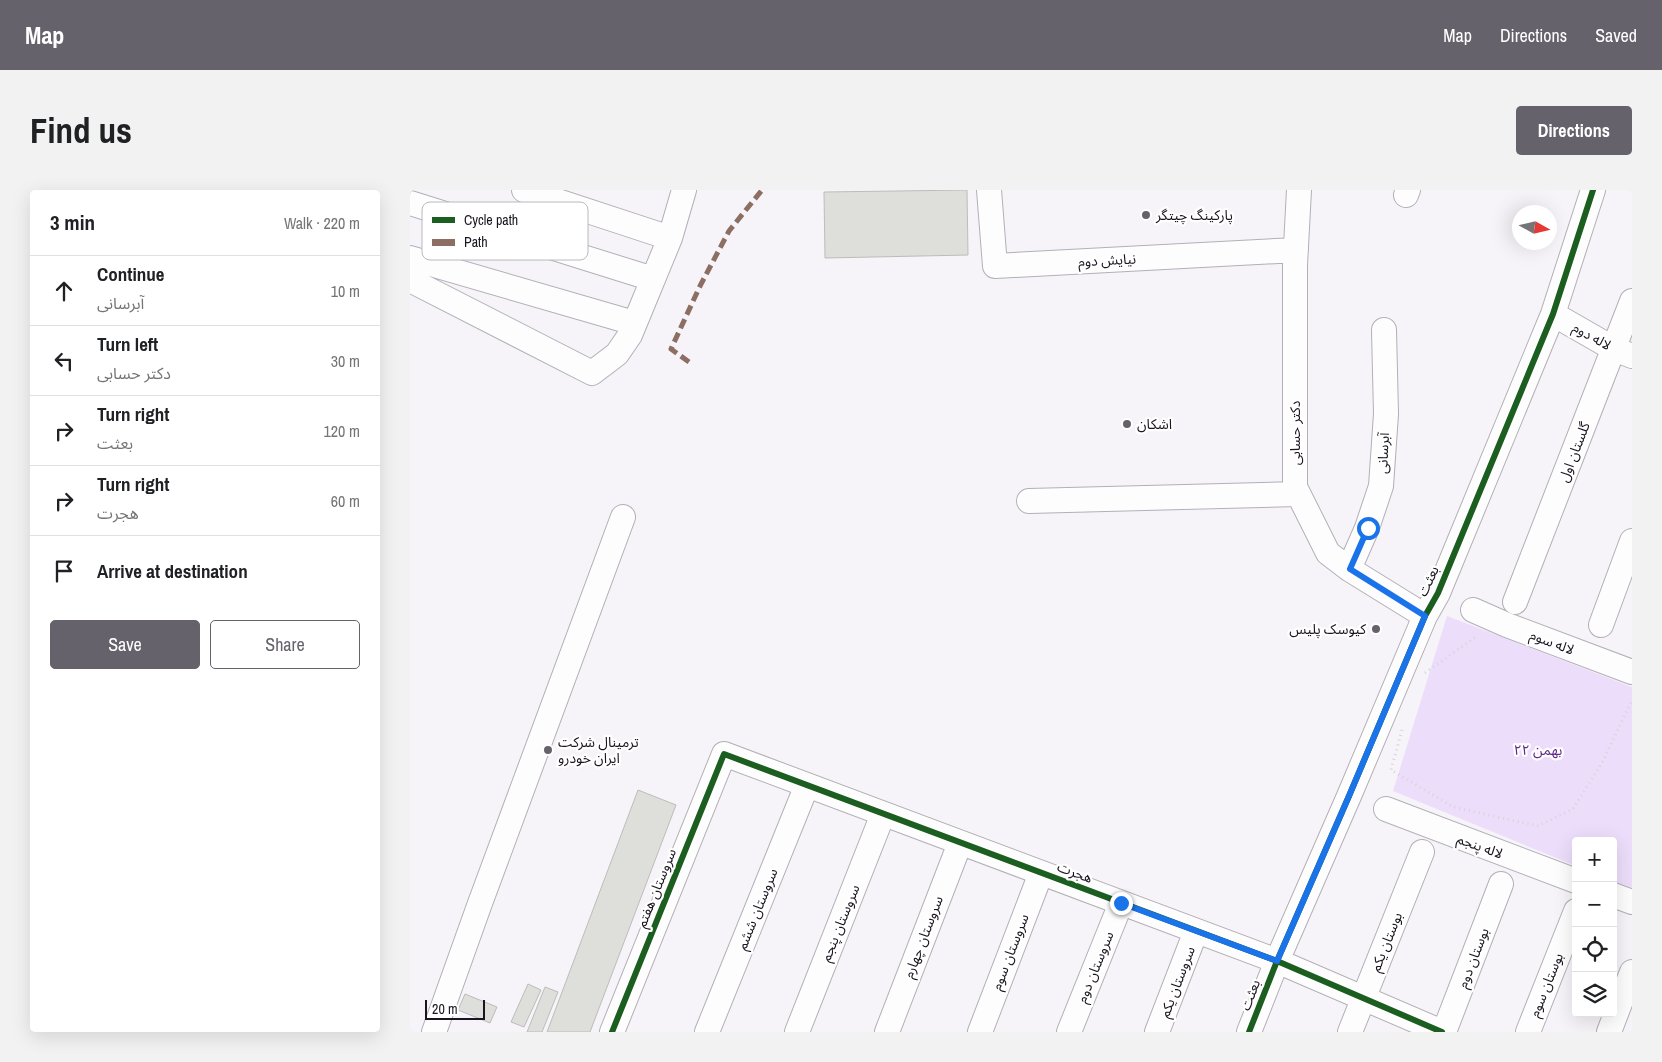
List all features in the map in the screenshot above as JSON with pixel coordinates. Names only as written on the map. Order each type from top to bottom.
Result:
[{"type":"street","points":[[524,190],[560,202]]},
{"type":"street","name":"نیایش دوم","points":[[989,190],[995,266],[1296,250]]},
{"type":"street","name":"دکتر حسابی","points":[[1299,190],[1296,250],[1295,487],[1328,553],[1425,616]]},
{"type":"street","name":"بعثت","points":[[1249,1032],[1277,961],[1425,616],[1438,594],[1553,314],[1593,190]]},
{"type":"street","points":[[410,280],[592,373],[616,354],[630,335],[670,238],[680,191]]},
{"type":"street","points":[[410,203],[422,207]]},
{"type":"street","points":[[588,211],[670,238]]},
{"type":"street","points":[[410,258],[634,323]]},
{"type":"street","points":[[588,259],[653,279]]},
{"type":"street","name":"گلستان اول","points":[[1515,602],[1623,352],[1632,301]]},
{"type":"street","name":"لاله دوم","points":[[1553,314],[1623,352]]},
{"type":"street","name":"آبرسانی","points":[[1350,569],[1368,528],[1382,486],[1386,414],[1384,330]]},
{"type":"street","points":[[1029,501],[1298,494]]},
{"type":"street","points":[[434,1032],[624,517]]},
{"type":"street","points":[[1601,625],[1632,541]]},
{"type":"street","name":"لاله سوم","points":[[1473,610],[1632,672]]},
{"type":"street","name":"هجرت","points":[[724,754],[1277,961],[1443,1032]]},
{"type":"street","name":"سروستان هفتم","points":[[612,1032],[724,754]]},
{"type":"street","name":"سروستان ششم","points":[[706,1032],[807,785]]},
{"type":"street","name":"لاله پنجم","points":[[1386,809],[1572,879]]},
{"type":"street","name":"سروستان پنجم","points":[[797,1032],[883,814]]},
{"type":"street","name":"سروستان چهارم","points":[[887,1032],[960,843]]},
{"type":"street","name":"بوستان یکم","points":[[1350,1032],[1422,852]]},
{"type":"street","name":"سروستان سوم","points":[[980,1032],[1041,873]]},
{"type":"street","name":"بوستان دوم","points":[[1443,1032],[1501,884]]},
{"type":"street","points":[[1617,896],[1632,902]]},
{"type":"street","name":"سروستان دوم","points":[[1069,1032],[1121,903]]},
{"type":"street","name":"بوستان سوم","points":[[1528,1032],[1572,921]]},
{"type":"street","name":"سروستان یکم","points":[[1157,1032],[1196,931]]},
{"type":"street","points":[[1609,1032],[1632,972]]},
{"type":"path","points":[[1425,673],[1498,621]]},
{"type":"path","points":[[1404,724],[1392,770],[1453,807],[1538,826],[1573,809],[1603,761],[1632,700]]},
{"type":"green space","name":"بهمن ۲۲","points":[[1447,616],[1632,687],[1632,889],[1617,883],[1617,837],[1572,837],[1572,864],[1393,791]]},
{"type":"building","points":[[967,190],[968,255],[825,258],[824,192]]},
{"type":"building","points":[[638,790],[676,805],[590,1032],[547,1032]]},
{"type":"building","points":[[528,984],[541,990],[524,1027],[511,1022]]},
{"type":"building","points":[[545,987],[558,992],[542,1032],[527,1032]]},
{"type":"building","points":[[465,994],[497,1007],[490,1023],[458,1010]]},
{"type":"marked path","points":[[689,362],[671,349],[700,286],[729,231],[762,190]]},
{"type":"cycle path","points":[[1249,1032],[1277,961],[1425,616],[1438,593],[1553,314],[1593,190]]},
{"type":"cycle path","points":[[612,1032],[724,754],[1277,961],[1442,1032]]},
{"type":"place","name":"پارکینگ چیتگر","points":[[1146,215]]},
{"type":"place","name":"اشکان","points":[[1127,424]]},
{"type":"place","name":"کیوسک پلیس","points":[[1376,629]]},
{"type":"place","name":"ترمینال شرکت ایران خودرو","points":[[548,750]]},
{"type":"route","points":[[1121,903],[1277,961],[1425,616],[1350,569],[1368,528]]}]
